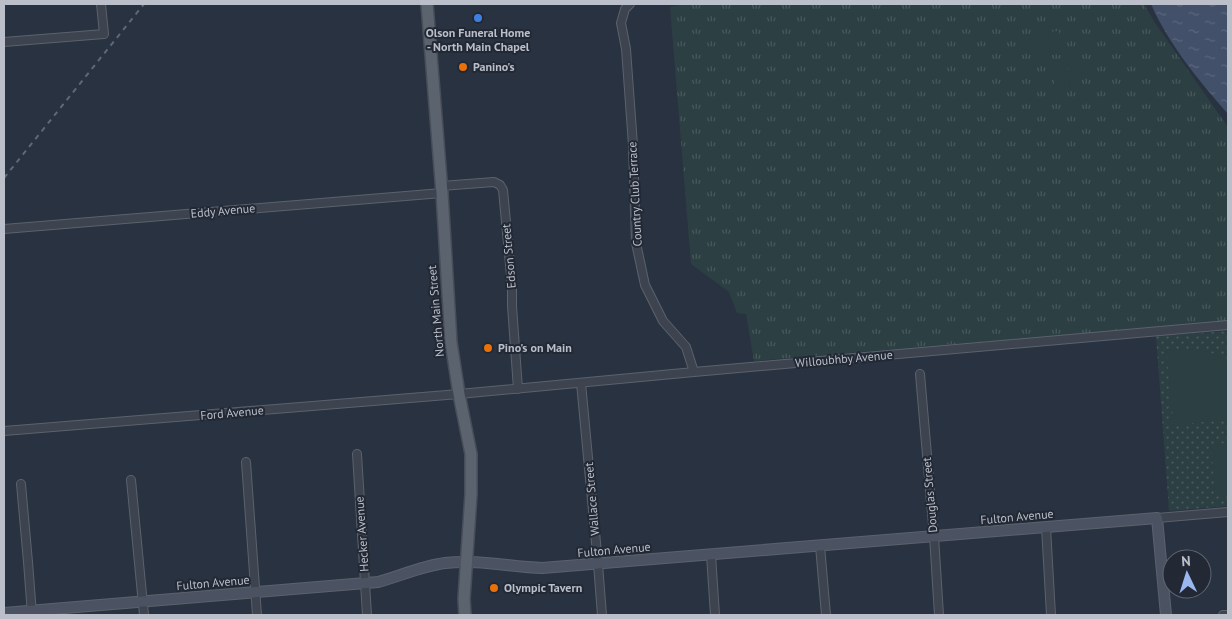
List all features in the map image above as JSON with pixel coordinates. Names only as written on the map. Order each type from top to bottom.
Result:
[{"type":"main road","name":"North Main Street","points":[[427,4],[451,342],[471,461],[471,494],[464,599],[465,615]]},
{"type":"street","points":[[4,42],[104,34],[101,4]]},
{"type":"street","name":"Country Club Terrace","points":[[630,4],[625,9],[621,24],[627,59],[633,145],[636,243],[644,285],[663,321],[686,347],[694,372]]},
{"type":"street","name":"Edson Street","points":[[441,190],[494,182],[500,185],[503,190],[512,286],[518,389]]},
{"type":"street","name":"Eddy Avenue","points":[[4,229],[441,190]]},
{"type":"street","name":"Willoubhby Avenue","points":[[459,394],[1228,325]]},
{"type":"street","name":"Douglas Street","points":[[920,374],[940,615]]},
{"type":"street","name":"Wallace Street","points":[[581,383],[602,615]]},
{"type":"street","name":"Ford Avenue","points":[[4,431],[459,394]]},
{"type":"street","name":"Hecker Avenue","points":[[357,454],[367,615]]},
{"type":"street","points":[[246,462],[257,615]]},
{"type":"street","points":[[131,480],[144,615]]},
{"type":"street","points":[[20,484],[32,613]]},
{"type":"street","name":"Fulton Avenue","points":[[4,612],[32,613],[143,601],[378,582],[438,564],[467,562],[542,568],[1228,512]]},
{"type":"street","points":[[1157,518],[1166,615]]},
{"type":"street","points":[[1046,527],[1051,615]]},
{"type":"street","points":[[820,546],[826,615]]},
{"type":"street","points":[[711,555],[715,615]]},
{"type":"street","points":[[1223,615],[1228,615]]},
{"type":"green space","points":[[684,4],[1144,4],[1155,23],[1228,127],[1228,321],[754,361],[746,314],[737,313],[729,292],[691,264],[670,7]]},
{"type":"green space","points":[[1059,31],[1061,54],[1050,55],[1048,32]]},
{"type":"green space","points":[[1045,32],[1047,55],[1036,56],[1034,33]]},
{"type":"green space","points":[[1077,63],[1080,86],[1069,87],[1067,64]]},
{"type":"green space","points":[[1063,66],[1065,89],[1055,90],[1053,67]]},
{"type":"green space","points":[[1228,331],[1228,506],[1169,511],[1156,336]]},
{"type":"green space","points":[[1183,349],[1213,354],[1228,363],[1228,420],[1179,424],[1176,427],[1170,422],[1173,418],[1166,351]]},
{"type":"green space","points":[[1228,443],[1228,495],[1215,496],[1211,444]]},
{"type":"water","points":[[1151,4],[1228,4],[1228,114],[1196,76],[1176,48]]},
{"type":"railway","points":[[4,178],[144,4]]},
{"type":"place","name":"Olson Funeral Home - North Main Chapel","points":[[478,18]]},
{"type":"place","name":"Panino's","points":[[463,67]]},
{"type":"place","name":"Pino's on Main","points":[[488,348]]},
{"type":"place","name":"Olympic Tavern","points":[[494,588]]}]
